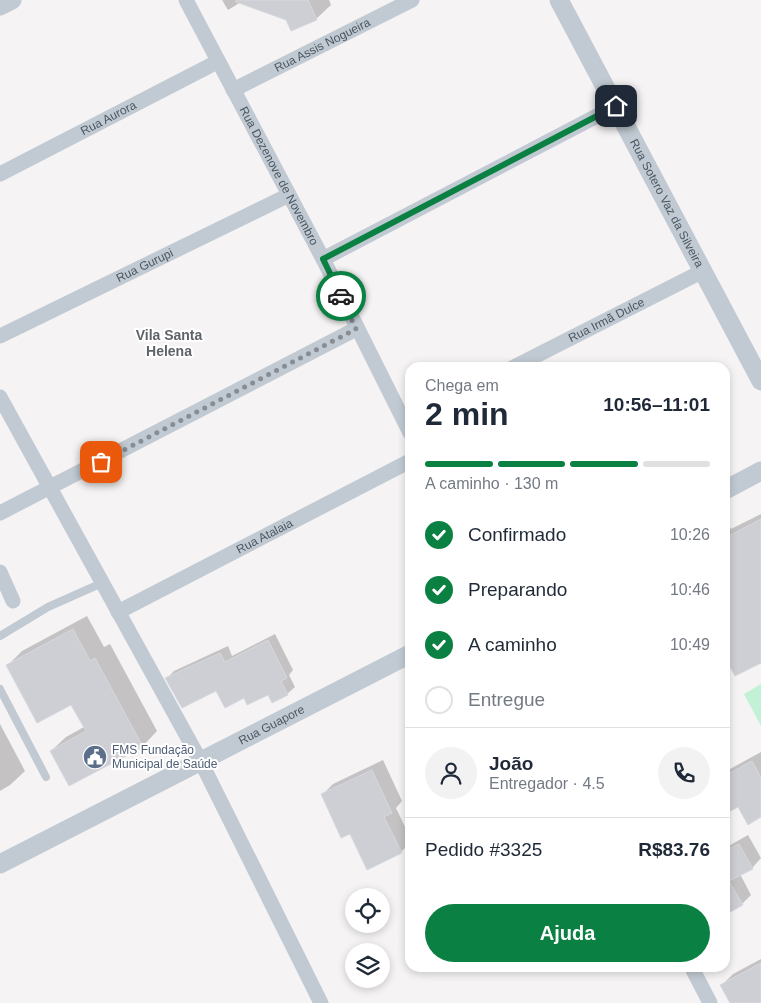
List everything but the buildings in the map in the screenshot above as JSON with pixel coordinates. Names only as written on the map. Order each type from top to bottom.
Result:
[{"type":"street","points":[[0,6],[12,0]]},
{"type":"street","name":"Rua Dezenove de Novembro","points":[[186,0],[217,62],[323,259],[356,329],[405,419]]},
{"type":"street","name":"Rua Assis Nogueira","points":[[233,90],[412,0]]},
{"type":"street","name":"Rua Sotero Vaz da Silveira","points":[[559,0],[761,381]]},
{"type":"street","name":"Rua Aurora","points":[[0,174],[217,62]]},
{"type":"street","points":[[323,259],[616,106]]},
{"type":"street","name":"Rua Gurupi","points":[[0,336],[289,195]]},
{"type":"street","name":"Rua Irmã Dulce","points":[[524,362],[702,272]]},
{"type":"street","points":[[0,513],[50,489],[356,329]]},
{"type":"street","points":[[0,397],[200,760],[321,1003]]},
{"type":"street","name":"Rua Atalaia","points":[[118,612],[405,464]]},
{"type":"street","points":[[730,487],[761,470]]},
{"type":"street","points":[[0,572],[13,601]]},
{"type":"street","name":"Rua Guapore","points":[[0,864],[405,657]]},
{"type":"street","points":[[694,972],[710,1003]]},
{"type":"lane","points":[[0,636],[48,607],[102,583]]},
{"type":"lane","points":[[0,689],[46,777]]},
{"type":"green space","points":[[761,684],[761,726],[744,694]]},
{"type":"way so far","points":[[101,462],[356,329],[341,296]]},
{"type":"place","name":"FMS Fundação Municipal de Saúde","points":[[95,757]]},
{"type":"district","name":"Vila Santa Helena","points":[[169,344]]},
{"type":"route","points":[[341,296],[323,259],[616,106]]}]
